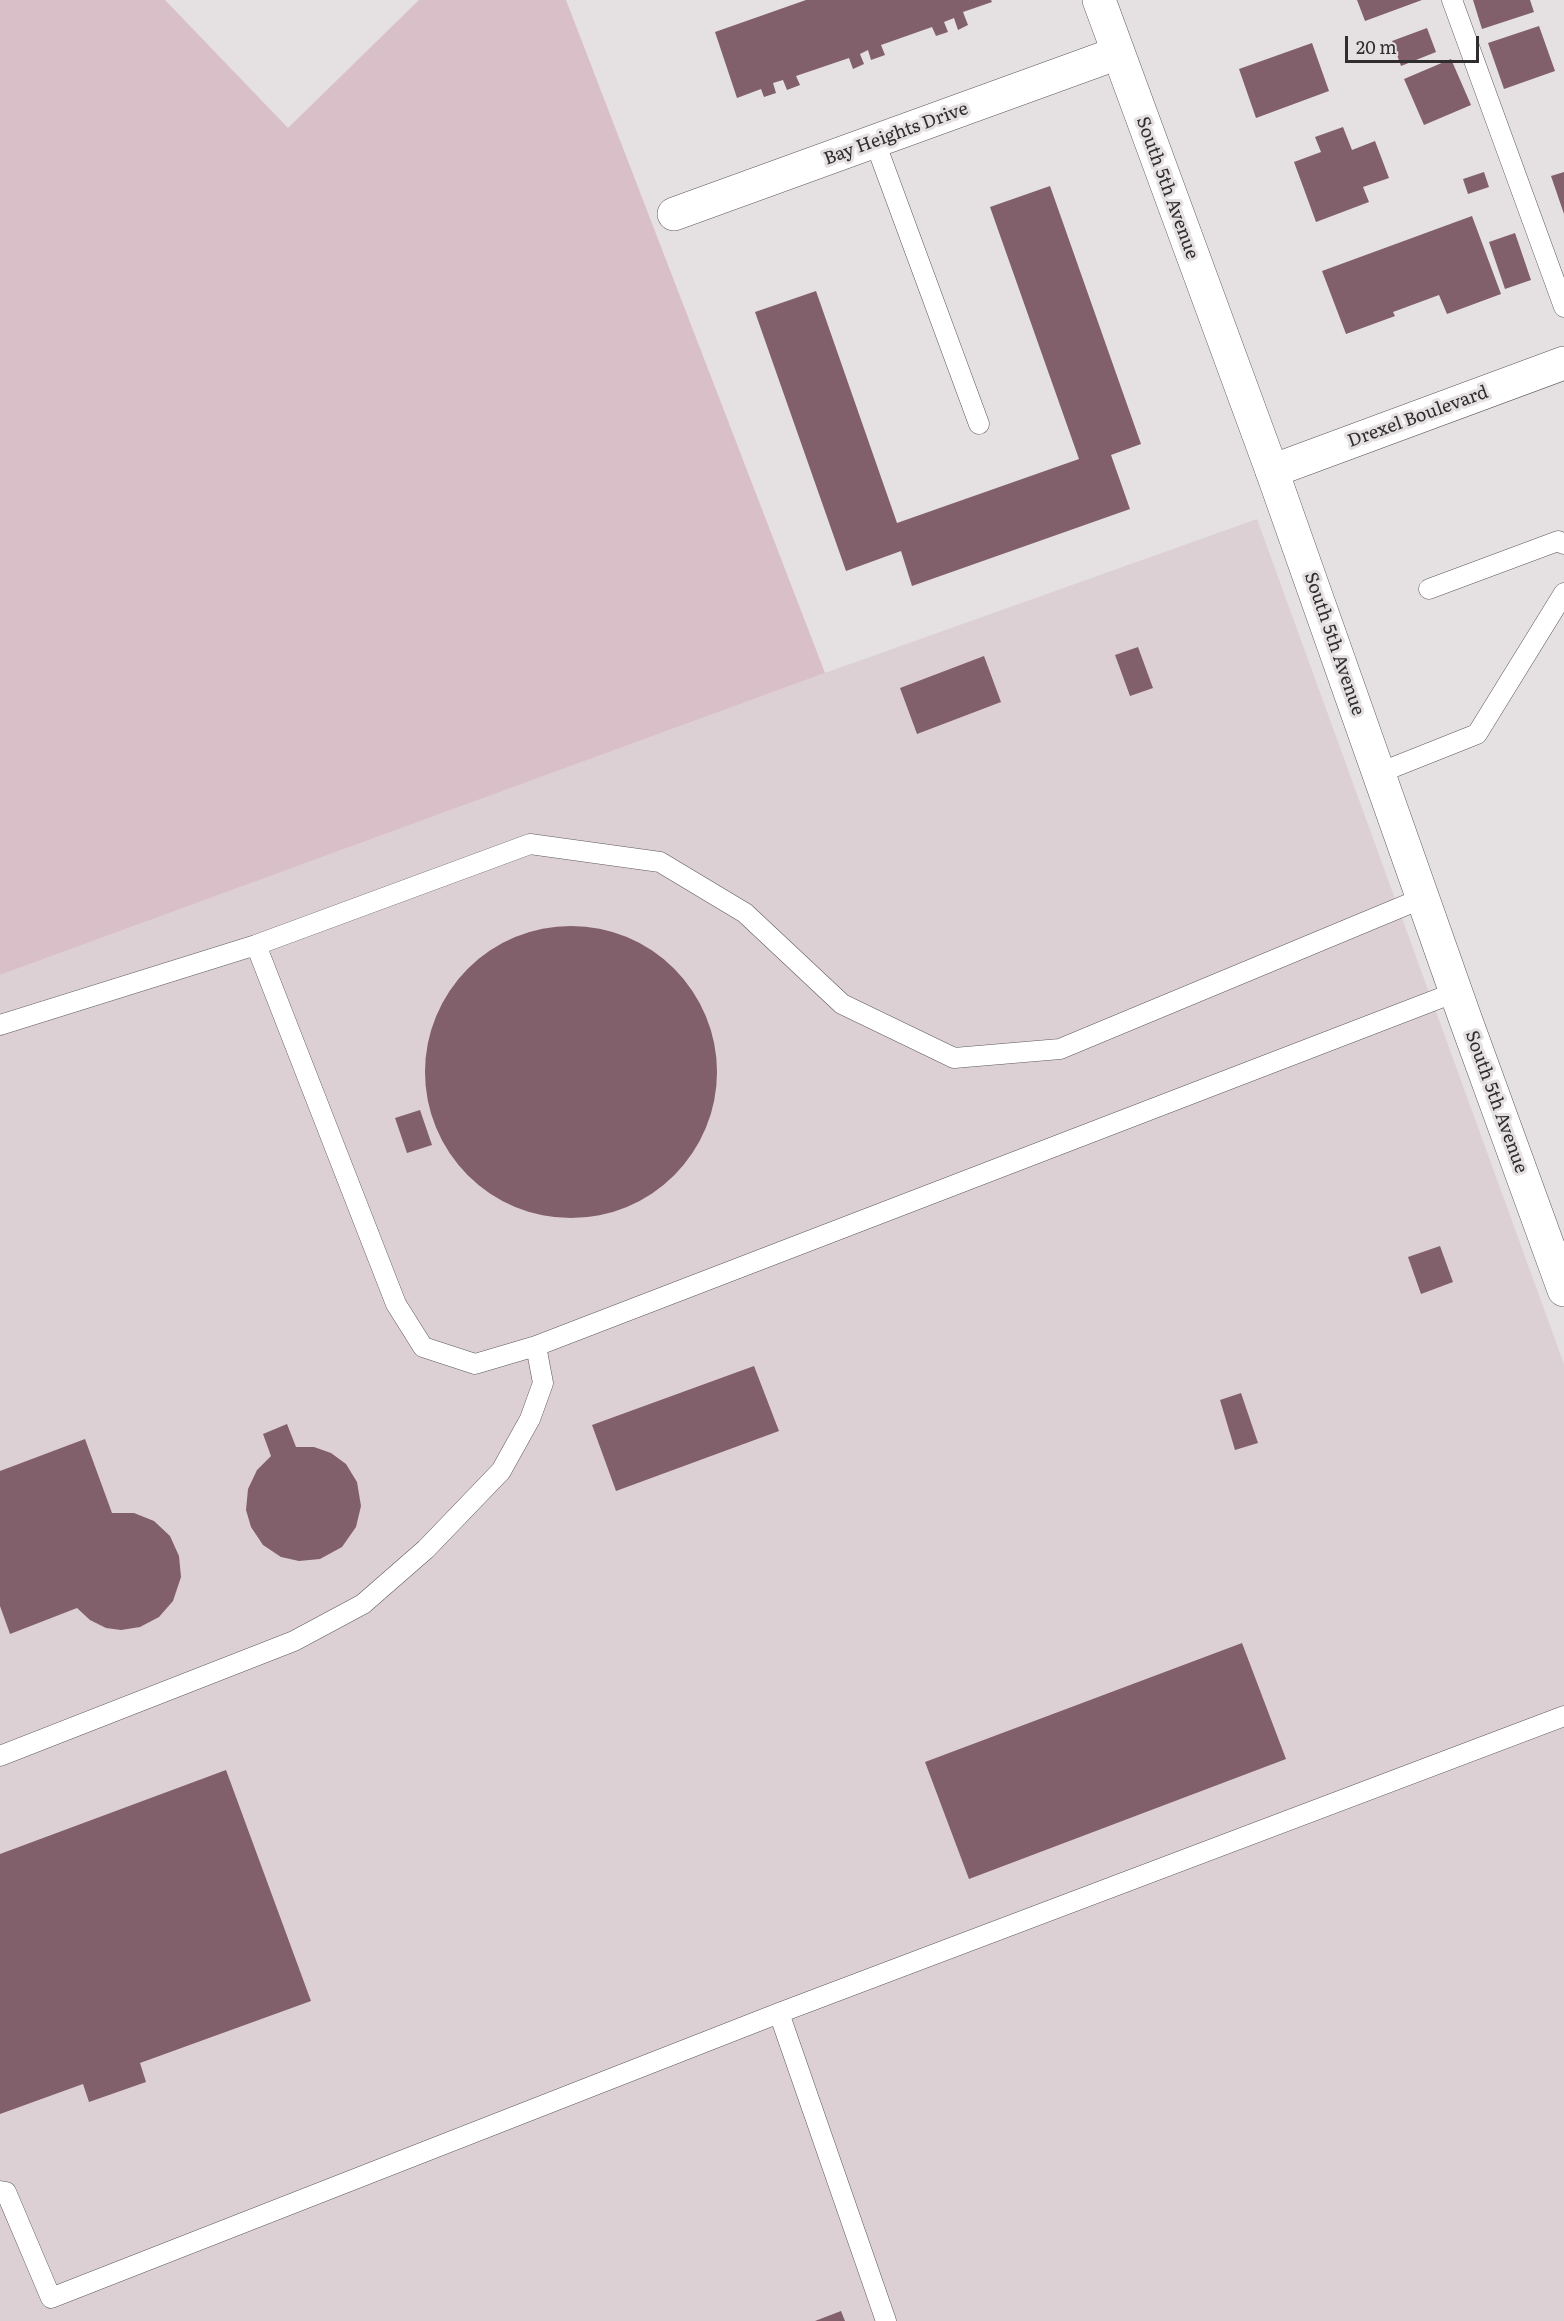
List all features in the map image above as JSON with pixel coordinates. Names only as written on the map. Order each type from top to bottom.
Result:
[{"type":"street","name":"South 5th Avenue","points":[[1099,0],[1272,471],[1564,1290]]},
{"type":"street","name":"Bay Heights Drive","points":[[674,214],[1118,53]]},
{"type":"street","name":"Drexel Boulevard","points":[[1272,471],[1564,363]]},
{"type":"lane","points":[[1452,0],[1564,307]]},
{"type":"lane","points":[[875,142],[980,424]]},
{"type":"lane","points":[[1429,589],[1558,541],[1564,544]]},
{"type":"lane","points":[[1379,773],[1477,734],[1564,593]]},
{"type":"lane","points":[[0,1025],[256,945],[530,844],[660,862],[745,913],[842,1004],[954,1058],[1060,1049],[1423,898]]},
{"type":"lane","points":[[256,945],[396,1304],[423,1347],[475,1364],[536,1346],[1456,992]]},
{"type":"lane","points":[[0,1756],[294,1641],[363,1604],[426,1549],[501,1471],[530,1419],[543,1383],[536,1346]]},
{"type":"lane","points":[[0,2191],[6,2192],[51,2298],[779,2013],[1564,1716]]},
{"type":"lane","points":[[779,2013],[886,2321]]},
{"type":"shaded area","points":[[0,0],[165,0],[288,128],[419,0],[566,0],[825,673],[0,975]]},
{"type":"shaded area","points":[[1257,519],[1564,1364],[1564,2321],[0,2321],[0,975],[825,673]]},
{"type":"building","points":[[806,0],[991,0],[992,2],[963,12],[968,25],[958,30],[954,18],[944,22],[948,32],[936,36],[932,27],[881,45],[885,55],[871,60],[868,50],[860,54],[864,64],[853,69],[849,58],[796,76],[800,85],[787,90],[783,80],[773,83],[776,93],[764,97],[761,89],[737,98],[715,32]]},
{"type":"building","points":[[1357,0],[1422,0],[1365,21]]},
{"type":"building","points":[[1473,0],[1530,0],[1534,12],[1482,29]]},
{"type":"building","points":[[1539,26],[1555,71],[1504,89],[1488,43]]},
{"type":"building","points":[[1427,28],[1436,52],[1401,66],[1392,41]]},
{"type":"building","points":[[1312,43],[1329,91],[1256,118],[1239,69]]},
{"type":"building","points":[[1451,59],[1471,105],[1424,125],[1404,79]]},
{"type":"building","points":[[1343,127],[1352,150],[1375,141],[1389,178],[1363,187],[1369,202],[1316,222],[1294,162],[1321,152],[1315,137]]},
{"type":"building","points":[[1484,172],[1489,187],[1468,194],[1463,179]]},
{"type":"building","points":[[1564,172],[1564,214],[1551,176]]},
{"type":"building","points":[[1050,186],[1141,444],[1111,455],[1130,509],[912,586],[901,551],[846,571],[755,312],[816,291],[897,523],[1079,459],[990,207]]},
{"type":"building","points":[[1472,216],[1501,294],[1447,314],[1439,295],[1393,312],[1395,316],[1346,334],[1322,271]]},
{"type":"building","points":[[1515,233],[1531,280],[1505,289],[1489,242]]},
{"type":"building","points":[[1138,647],[1153,688],[1130,696],[1115,655]]},
{"type":"building","points":[[984,656],[1001,702],[917,734],[900,688]]},
{"type":"building","points":[[571,926],[599,929],[627,937],[652,951],[674,969],[692,991],[706,1016],[714,1044],[717,1072],[714,1100],[706,1128],[692,1153],[674,1175],[652,1193],[627,1207],[599,1215],[571,1218],[543,1215],[515,1207],[490,1193],[468,1175],[450,1153],[436,1128],[428,1100],[425,1072],[428,1044],[436,1016],[450,991],[468,969],[490,951],[515,937],[543,929]]},
{"type":"building","points":[[420,1110],[432,1145],[407,1153],[395,1118]]},
{"type":"building","points":[[1440,1246],[1453,1282],[1421,1294],[1408,1257]]},
{"type":"building","points":[[754,1366],[779,1431],[616,1491],[592,1425]]},
{"type":"building","points":[[1241,1393],[1258,1443],[1235,1450],[1220,1400]]},
{"type":"building","points":[[287,1424],[296,1447],[314,1447],[331,1453],[346,1464],[357,1482],[361,1506],[356,1527],[342,1547],[320,1559],[299,1561],[281,1557],[263,1545],[251,1527],[246,1510],[248,1489],[257,1470],[271,1456],[263,1434]]},
{"type":"building","points":[[85,1439],[112,1513],[134,1513],[154,1521],[170,1536],[179,1556],[181,1577],[173,1601],[159,1617],[140,1627],[121,1630],[106,1628],[90,1620],[77,1608],[10,1634],[0,1606],[0,1471]]},
{"type":"building","points":[[1242,1643],[1286,1759],[969,1879],[925,1762]]},
{"type":"building","points":[[226,1770],[311,2001],[140,2063],[146,2082],[89,2102],[83,2084],[0,2114],[0,1854]]},
{"type":"building","points":[[841,2311],[845,2321],[815,2321]]}]
